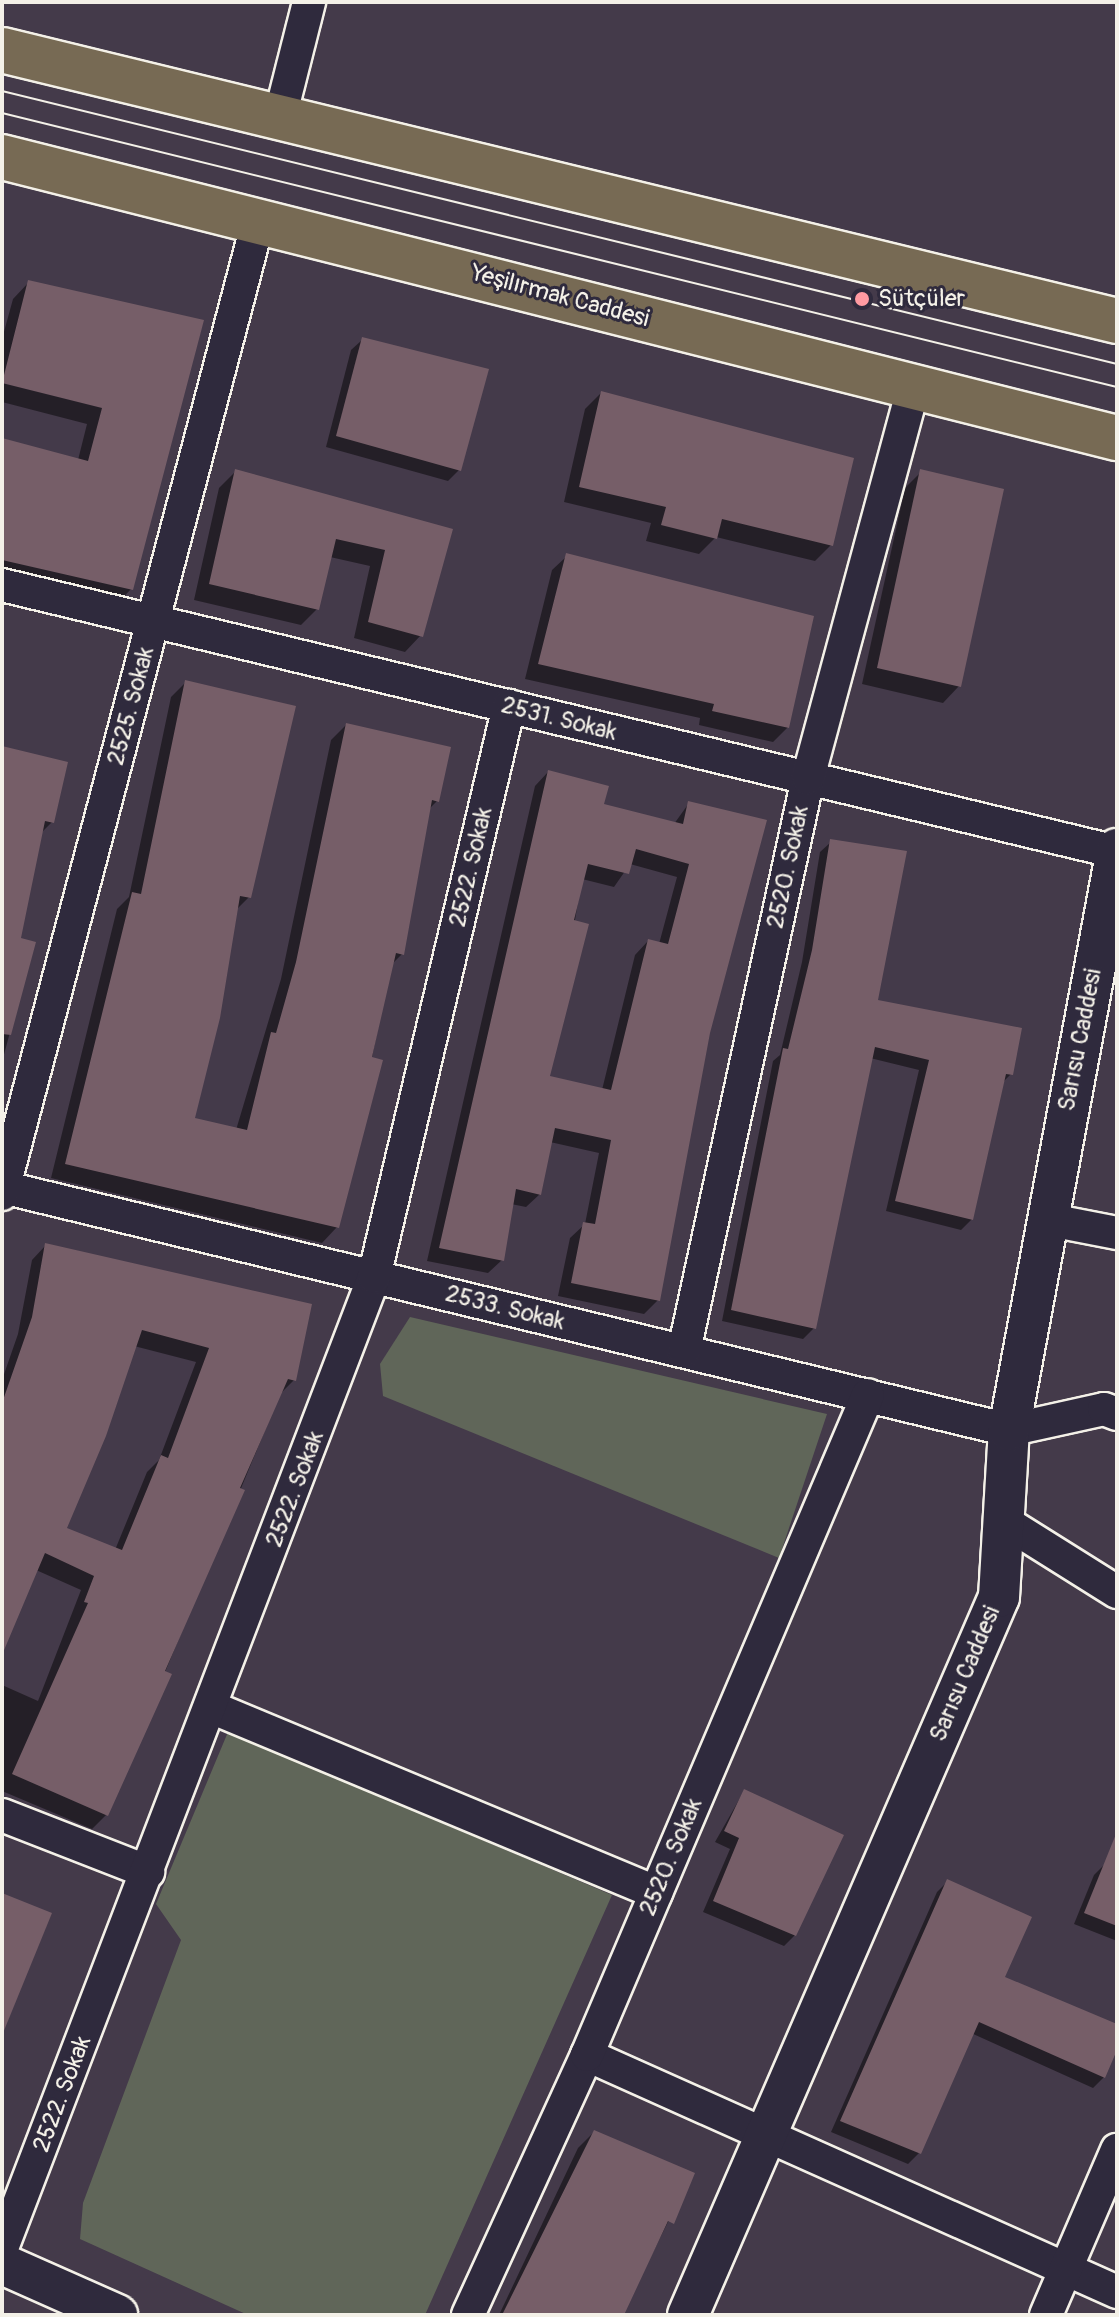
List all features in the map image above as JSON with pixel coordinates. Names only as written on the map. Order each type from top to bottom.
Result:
[{"type":"main road","points":[[2,50],[1117,321]]},
{"type":"main road","name":"Yeşilırmak Caddesi","points":[[2,157],[259,218],[1117,438]]},
{"type":"street","points":[[280,117],[309,2]]},
{"type":"street","name":"2525. Sokak","points":[[2,1189],[259,218]]},
{"type":"street","name":"2520. Sokak","points":[[684,1351],[808,778],[913,388]]},
{"type":"street","name":"2531. Sokak","points":[[2,585],[1117,851]]},
{"type":"street","name":"2522. Sokak","points":[[2,2248],[213,1708],[374,1277],[509,706]]},
{"type":"street","name":"Sarısu Caddesi","points":[[688,2315],[999,1597],[1009,1430],[1045,1219],[1117,851]]},
{"type":"street","name":"2533. Sokak","points":[[2,1189],[1009,1430]]},
{"type":"street","points":[[1045,1219],[1117,1233]]},
{"type":"street","name":"2520. Sokak","points":[[468,2315],[587,2055],[868,1395]]},
{"type":"street","points":[[1009,1430],[1104,1409],[1117,1414]]},
{"type":"street","points":[[1002,1520],[1117,1592]]},
{"type":"street","points":[[213,1708],[656,1892]]},
{"type":"street","points":[[2,1815],[148,1872]]},
{"type":"street","points":[[587,2055],[1117,2292]]},
{"type":"street","points":[[1046,2315],[1117,2150]]},
{"type":"street","points":[[2,2264],[117,2315]]},
{"type":"green space","points":[[410,1317],[827,1414],[779,1558],[383,1396],[380,1364]]},
{"type":"green space","points":[[228,1732],[612,1895],[425,2315],[248,2315],[80,2239],[83,2203],[181,1940],[156,1904]]},
{"type":"building","points":[[28,280],[204,320],[133,590],[2,560],[2,438],[88,461],[102,408],[2,383]]},
{"type":"building","points":[[362,337],[489,369],[461,471],[336,436]]},
{"type":"building","points":[[601,391],[854,458],[833,546],[722,519],[717,539],[661,525],[666,507],[579,487]]},
{"type":"building","points":[[235,469],[453,529],[423,637],[368,622],[385,550],[336,539],[319,610],[209,584]]},
{"type":"building","points":[[920,469],[1004,489],[961,687],[877,668]]},
{"type":"building","points":[[566,553],[814,616],[789,728],[712,711],[714,704],[538,664]]},
{"type":"building","points":[[185,680],[296,706],[251,898],[240,896],[220,1018],[195,1118],[247,1130],[271,1032],[276,1033],[296,962],[346,723],[451,747],[439,802],[432,800],[404,955],[396,953],[372,1057],[383,1060],[339,1228],[65,1164],[132,892],[141,894]]},
{"type":"building","points":[[2,746],[68,762],[54,823],[45,821],[21,938],[36,942],[11,1035],[2,1034]]},
{"type":"building","points":[[548,770],[609,786],[604,804],[683,824],[688,801],[767,820],[710,1033],[660,1301],[571,1283],[583,1222],[595,1224],[611,1140],[555,1128],[541,1195],[516,1189],[504,1261],[439,1248]],"holes":[[[636,849],[689,864],[668,944],[648,939],[611,1090],[550,1076],[589,924],[574,920],[588,864],[629,874]]]},
{"type":"building","points":[[830,839],[907,851],[878,1000],[1022,1028],[1013,1075],[1006,1074],[973,1220],[895,1201],[929,1060],[875,1047],[816,1329],[731,1310],[783,1048],[788,1049],[812,950]]},
{"type":"building","points":[[45,1243],[312,1304],[296,1381],[288,1379],[240,1488],[245,1490],[165,1671],[172,1674],[108,1816],[12,1774],[88,1603],[84,1602],[94,1576],[45,1553],[2,1655],[2,1403],[32,1317]],"holes":[[[142,1330],[209,1348],[168,1458],[161,1455],[122,1550],[67,1528],[106,1436]]]},
{"type":"building","points":[[744,1789],[844,1835],[796,1936],[713,1901],[739,1838],[724,1831]]},
{"type":"building","points":[[1117,1834],[1117,1926],[1084,1913]]},
{"type":"building","points":[[947,1879],[1032,1917],[1005,1977],[1117,2024],[1117,2050],[1105,2078],[979,2022],[921,2154],[840,2121]]},
{"type":"building","points":[[2,1893],[52,1913],[3,2033],[2,2033]]},
{"type":"building","points":[[594,2130],[695,2173],[674,2224],[668,2221],[624,2315],[502,2315]]},
{"type":"tram line","points":[[2,91],[1117,364]]},
{"type":"tram line","points":[[2,113],[1117,387]]},
{"type":"place","name":"Sütçüler","points":[[862,299]]}]
